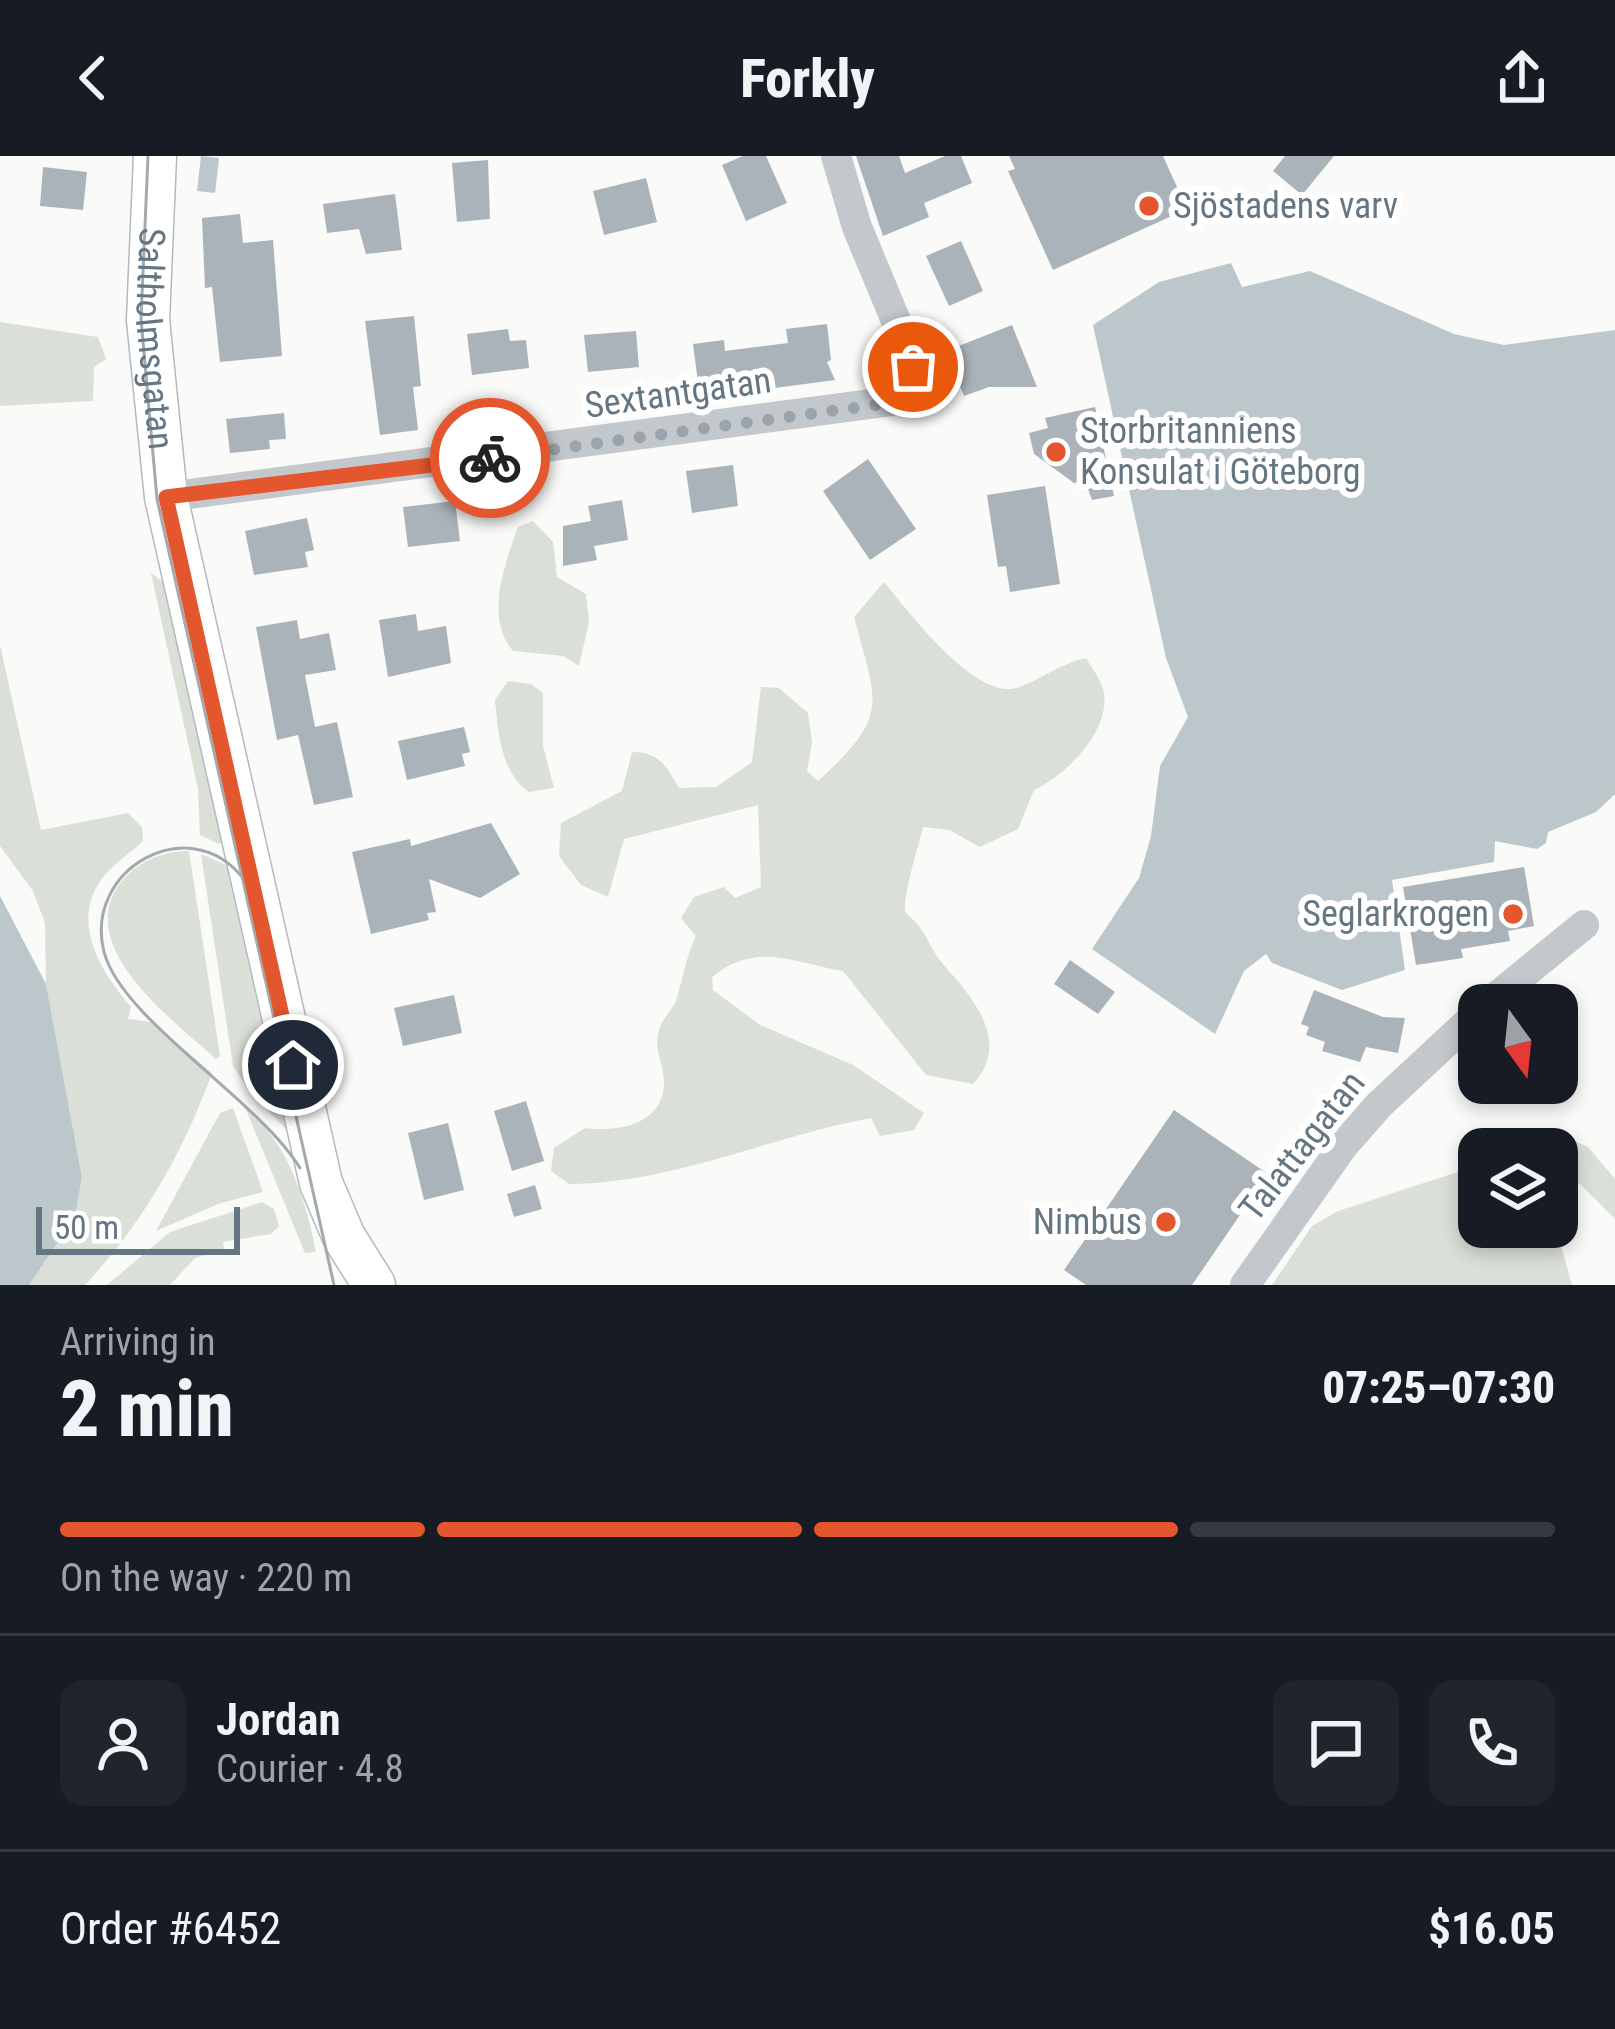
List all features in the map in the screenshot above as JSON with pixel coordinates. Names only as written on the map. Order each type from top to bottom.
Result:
[{"type":"street","name":"Saltholmsgatan","points":[[155,156],[149,343],[166,497],[321,1183],[344,1237],[374,1285]]},
{"type":"street","name":"Sextantgatan","points":[[166,497],[893,401],[909,387],[911,358],[856,227],[836,156]]},
{"type":"street","points":[[1512,984],[1584,925]]},
{"type":"street","name":"Talattagatan","points":[[1245,1285],[1343,1146],[1458,1033]]},
{"type":"shaded area","points":[[201,156],[219,158],[215,193],[197,191]]},
{"type":"shaded area","points":[[1231,263],[1242,287],[1310,271],[1454,334],[1504,345],[1615,330],[1615,794],[1596,812],[1548,832],[1546,843],[1537,849],[1495,841],[1494,862],[1392,880],[1405,970],[1342,990],[1272,963],[1266,954],[1244,971],[1215,1034],[1092,949],[1139,878],[1151,836],[1160,766],[1188,717],[1166,658],[1093,325],[1159,282]]},
{"type":"shaded area","points":[[0,322],[98,337],[106,359],[94,367],[93,401],[0,406]]},
{"type":"shaded area","points":[[533,521],[553,542],[557,577],[586,594],[589,622],[579,666],[563,656],[513,651],[504,637],[498,607],[503,574],[518,527]]},
{"type":"shaded area","points":[[151,573],[165,583],[223,842],[219,844],[200,835],[198,789]]},
{"type":"shaded area","points":[[884,582],[940,647],[976,677],[994,686],[1018,688],[1086,658],[1104,693],[1104,708],[1093,737],[1072,763],[1034,790],[1018,829],[980,847],[949,830],[923,827],[905,912],[984,1021],[989,1052],[984,1068],[973,1084],[926,1075],[843,971],[775,957],[744,960],[712,977],[713,990],[760,1025],[853,1065],[924,1113],[914,1130],[880,1136],[871,1118],[684,1168],[569,1184],[551,1171],[554,1148],[585,1128],[623,1127],[646,1118],[661,1099],[664,1078],[658,1038],[696,936],[681,918],[694,897],[724,887],[735,898],[761,887],[758,805],[624,839],[608,897],[581,885],[559,856],[561,823],[622,791],[632,752],[656,758],[679,788],[716,787],[752,762],[761,687],[779,688],[808,713],[812,742],[807,771],[818,781],[868,723],[872,690],[854,617]]},
{"type":"shaded area","points":[[0,645],[41,830],[128,813],[142,827],[143,841],[101,880],[89,914],[89,931],[101,963],[131,1007],[128,1019],[151,1022],[212,1073],[159,1186],[85,1285],[29,1285],[75,1217],[82,1177],[46,984],[45,923],[33,891],[0,846]]},
{"type":"shaded area","points":[[508,681],[531,684],[543,693],[543,746],[554,788],[529,792],[507,763],[495,700]]},
{"type":"shaded area","points":[[189,851],[220,1056],[216,1059],[134,979],[117,955],[109,929],[110,904],[130,873],[153,858]]},
{"type":"shaded area","points":[[201,854],[226,865],[286,1129],[250,1092],[233,1066]]},
{"type":"shaded area","points":[[0,896],[46,984],[82,1177],[75,1217],[29,1285],[0,1285]]},
{"type":"shaded area","points":[[245,1107],[284,1155],[316,1252],[305,1253]]},
{"type":"shaded area","points":[[233,1108],[263,1192],[218,1204],[156,1231],[220,1113]]},
{"type":"shaded area","points":[[1578,1142],[1588,1147],[1615,1179],[1615,1219],[1579,1183]]},
{"type":"shaded area","points":[[1458,1172],[1458,1248],[1562,1248],[1572,1285],[1272,1285],[1312,1226],[1338,1211]]},
{"type":"shaded area","points":[[262,1202],[274,1209],[279,1226],[271,1234],[223,1242],[224,1250],[195,1258],[170,1285],[107,1285],[170,1232]]},
{"type":"building","points":[[743,156],[766,156],[787,203],[746,221],[722,165]]},
{"type":"building","points":[[856,156],[899,156],[905,173],[945,156],[961,156],[972,183],[924,203],[929,217],[883,236]]},
{"type":"building","points":[[1009,156],[1163,156],[1187,209],[1053,270],[1008,171],[1015,169]]},
{"type":"building","points":[[1285,156],[1334,156],[1302,195],[1273,171]]},
{"type":"building","points":[[488,160],[490,219],[457,222],[452,163]]},
{"type":"building","points":[[43,167],[87,172],[83,210],[40,206]]},
{"type":"building","points":[[646,178],[657,222],[604,235],[593,191]]},
{"type":"building","points":[[395,194],[402,250],[366,254],[359,229],[327,233],[323,204]]},
{"type":"building","points":[[240,214],[243,243],[273,240],[282,356],[220,362],[212,287],[205,288],[202,218]]},
{"type":"building","points":[[961,241],[983,291],[949,306],[926,256]]},
{"type":"building","points":[[414,316],[421,386],[413,387],[418,430],[380,435],[365,321]]},
{"type":"building","points":[[827,324],[831,360],[827,362],[835,380],[700,398],[693,344],[724,340],[725,351],[788,343],[786,329]]},
{"type":"building","points":[[1012,325],[1037,387],[989,387],[964,396],[946,351]]},
{"type":"building","points":[[508,329],[510,341],[526,340],[529,368],[472,375],[467,334]]},
{"type":"building","points":[[636,331],[639,367],[588,372],[584,335]]},
{"type":"building","points":[[1095,407],[1114,496],[1092,500],[1085,481],[1074,483],[1034,454],[1029,433],[1048,428],[1045,418]]},
{"type":"building","points":[[284,413],[286,439],[269,440],[270,449],[230,453],[226,419]]},
{"type":"building","points":[[868,459],[916,529],[870,560],[823,491]]},
{"type":"building","points":[[733,465],[738,506],[692,513],[686,471]]},
{"type":"building","points":[[1045,486],[1060,584],[1010,592],[1006,566],[998,567],[987,495]]},
{"type":"building","points":[[622,500],[628,540],[594,546],[597,560],[563,566],[563,526],[591,521],[588,506]]},
{"type":"building","points":[[455,501],[460,541],[408,547],[403,507]]},
{"type":"building","points":[[307,518],[314,550],[305,552],[308,567],[254,575],[245,531]]},
{"type":"building","points":[[416,614],[418,631],[446,626],[451,663],[388,677],[379,620]]},
{"type":"building","points":[[297,620],[300,639],[329,633],[336,670],[305,675],[315,727],[337,722],[353,797],[314,805],[298,735],[277,740],[256,627]]},
{"type":"building","points":[[464,727],[470,752],[462,754],[465,766],[407,780],[398,741]]},
{"type":"building","points":[[491,823],[520,874],[480,898],[429,879],[436,912],[427,913],[429,920],[371,934],[352,852],[410,839],[411,846]]},
{"type":"building","points":[[1524,867],[1534,926],[1508,931],[1510,941],[1461,949],[1463,958],[1416,965],[1403,887]]},
{"type":"building","points":[[1070,960],[1115,992],[1098,1014],[1054,984]]},
{"type":"building","points":[[1314,990],[1383,1017],[1405,1018],[1398,1053],[1366,1047],[1360,1062],[1322,1051],[1325,1042],[1306,1035],[1309,1027],[1301,1024]]},
{"type":"building","points":[[454,995],[462,1033],[403,1046],[394,1008]]},
{"type":"building","points":[[526,1101],[544,1161],[512,1171],[494,1111]]},
{"type":"building","name":"Nimbus","points":[[1174,1110],[1268,1174],[1192,1285],[1086,1285],[1064,1270]]},
{"type":"building","points":[[448,1123],[464,1190],[424,1200],[408,1133]]},
{"type":"building","points":[[535,1185],[542,1209],[514,1217],[507,1194]]},
{"type":"tram line","points":[[148,156],[141,319],[157,499],[334,1285]]},
{"type":"tram line","points":[[243,878],[220,858],[195,849],[169,849],[145,858],[124,874],[109,896],[102,922],[104,952],[136,1005],[254,1114],[300,1168]]},
{"type":"way so far","points":[[490,458],[882,404],[909,387],[913,367]]},
{"type":"place","name":"Sjöstadens varv","points":[[1149,206]]},
{"type":"place","name":"Storbritanniens Konsulat i Göteborg","points":[[1056,452]]},
{"type":"place","name":"Seglarkrogen","points":[[1513,914]]},
{"type":"place","name":"Nimbus","points":[[1166,1222]]},
{"type":"route","points":[[293,1065],[166,497],[490,458]]}]
